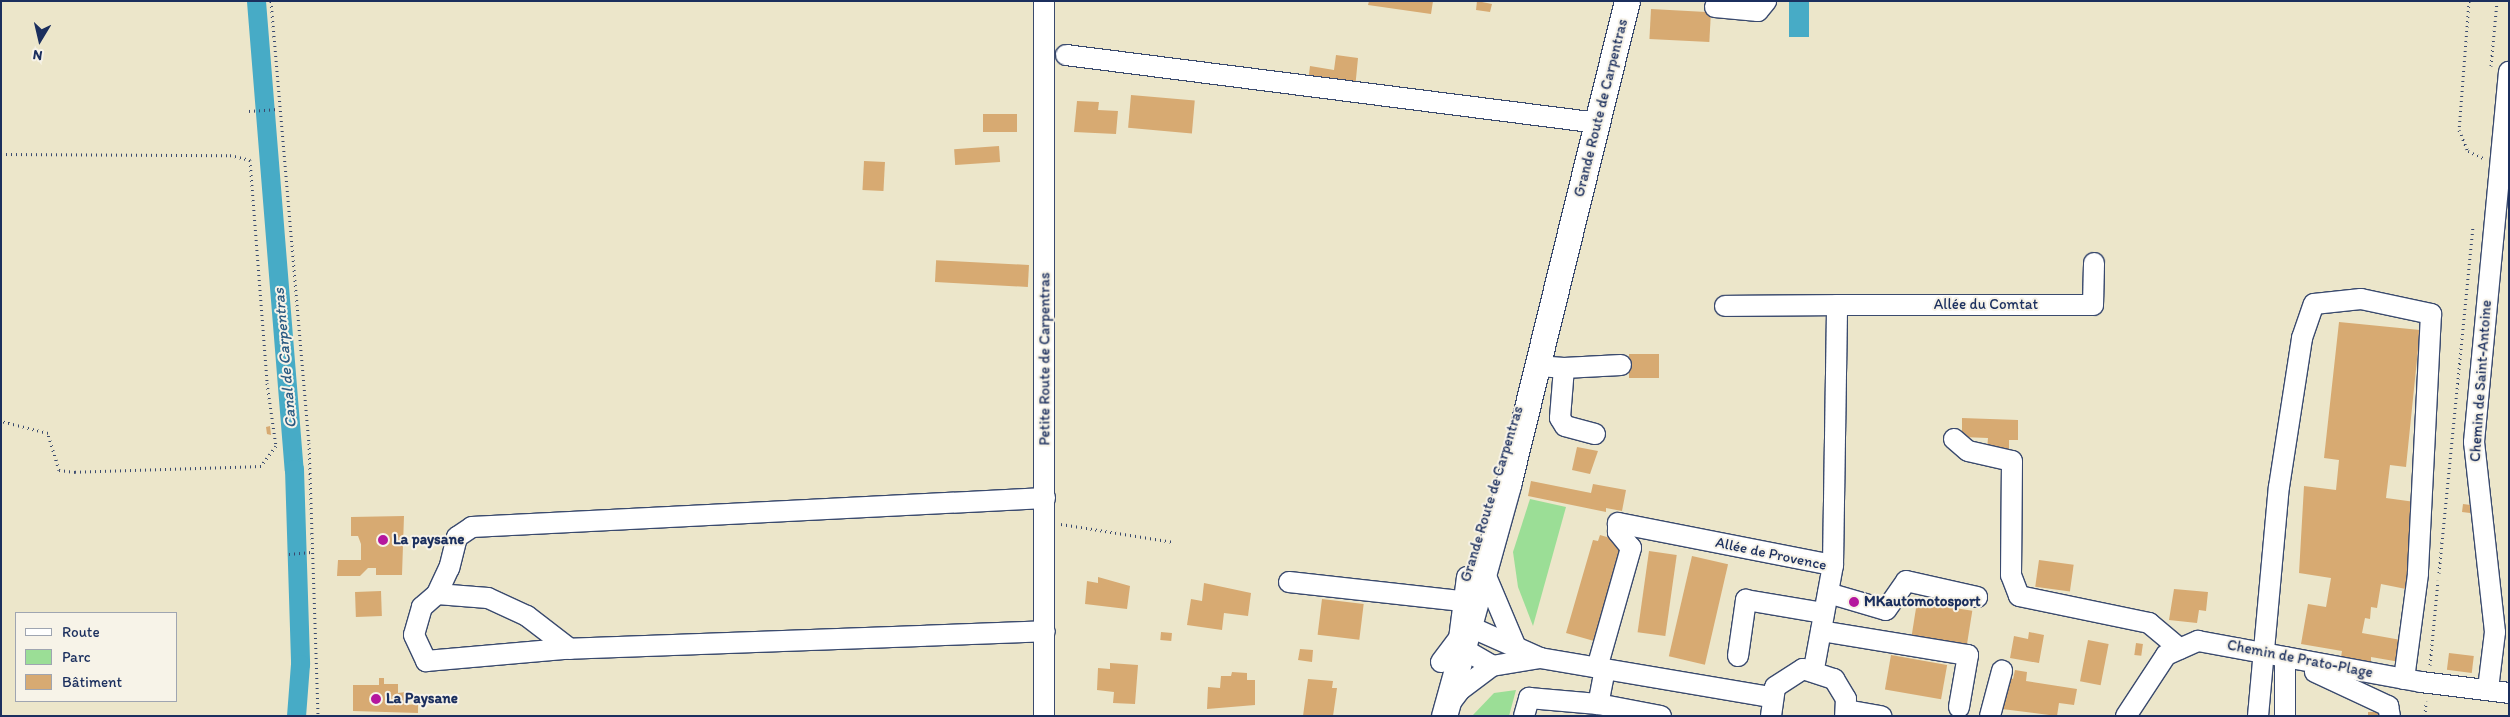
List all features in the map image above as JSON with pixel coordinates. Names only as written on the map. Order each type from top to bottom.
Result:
[{"type":"main road","name":"Grande Route de Carpentras","points":[[1439,713],[1441,662],[1460,601],[1476,576],[1537,366],[1627,1]]},
{"type":"main road","name":"Grande Route de Carpentras","points":[[1439,713],[1462,640],[1476,576],[1560,273]]},
{"type":"street","name":"Petite Route de Carpentras","points":[[1044,1],[1044,716]]},
{"type":"street","points":[[1715,7],[1758,11],[1766,1]]},
{"type":"street","points":[[1066,55],[1598,123]]},
{"type":"street","name":"Chemin de Saint-Antoine","points":[[2488,689],[2495,632],[2474,442],[2490,160],[2499,73]]},
{"type":"street","name":"Allée du Comtat","points":[[1725,306],[2093,305],[2094,264]]},
{"type":"street","points":[[2258,716],[2262,652],[2302,338],[2314,304],[2361,299],[2431,314],[2418,574],[2404,679]]},
{"type":"street","points":[[1833,565],[1837,305]]},
{"type":"street","points":[[1537,366],[1564,368],[1621,365]]},
{"type":"street","points":[[1564,368],[1560,418],[1566,426],[1595,434]]},
{"type":"street","points":[[1954,439],[1968,451],[2012,461],[2011,575],[2019,596],[2149,623],[2180,649]]},
{"type":"street","points":[[1045,498],[472,527],[456,537],[437,594],[422,608],[414,635],[426,661],[570,649],[1045,631]]},
{"type":"street","name":"Allée de Provence","points":[[1601,668],[1631,548],[1616,528],[1618,523],[1833,565],[1814,669]]},
{"type":"street","points":[[1476,576],[1515,645]]},
{"type":"street","points":[[1289,582],[1460,601]]},
{"type":"street","points":[[1828,593],[1886,610],[1906,582],[1977,597]]},
{"type":"street","points":[[437,594],[488,598],[527,616],[570,649]]},
{"type":"street","points":[[1738,656],[1746,600],[1823,622],[1968,655],[1959,707]]},
{"type":"street","points":[[1462,640],[1515,645],[1540,658],[1601,668],[1771,706],[1788,675],[1814,669],[1841,688],[1846,713],[1881,716]]},
{"type":"street","points":[[1441,662],[1462,640]]},
{"type":"street","points":[[1462,640],[1492,666]]},
{"type":"street","name":"Chemin de Prato-Plage","points":[[2126,716],[2166,655],[2198,640],[2404,679],[2509,693]]},
{"type":"street","points":[[1439,713],[1460,690],[1492,666],[1540,658]]},
{"type":"street","points":[[2285,716],[2291,658]]},
{"type":"street","points":[[2291,658],[2304,668],[2388,706],[2390,716]]},
{"type":"street","points":[[1598,704],[1601,668]]},
{"type":"street","points":[[1990,716],[2002,671]]},
{"type":"street","points":[[1524,716],[1529,698],[1598,704],[1661,716]]},
{"type":"path","points":[[271,1],[314,552],[318,716]]},
{"type":"path","points":[[2469,1],[2459,130],[2468,151],[2490,160]]},
{"type":"path","points":[[2497,1],[2499,73]]},
{"type":"path","points":[[249,111],[278,108]]},
{"type":"path","points":[[2482,151],[2490,160]]},
{"type":"path","points":[[1,154],[230,155],[250,160],[267,383],[276,446],[261,466],[75,472],[59,470],[48,433],[1,421]]},
{"type":"path","points":[[2480,166],[2490,160]]},
{"type":"path","points":[[2424,716],[2474,221]]},
{"type":"path","points":[[1045,521],[1174,542]]},
{"type":"path","points":[[289,554],[314,552]]},
{"type":"green space","points":[[1530,499],[1566,507],[1533,626],[1518,587],[1513,552]]},
{"type":"green space","points":[[1516,690],[1509,716],[1472,716],[1494,693]]},
{"type":"water","points":[[1789,1],[1809,1],[1809,37],[1789,37]]},
{"type":"building","points":[[1369,1],[1433,1],[1431,14],[1368,5]]},
{"type":"building","points":[[1477,1],[1492,4],[1490,12],[1476,10]]},
{"type":"building","points":[[1651,9],[1711,12],[1709,42],[1649,39]]},
{"type":"building","points":[[1336,55],[1358,58],[1355,89],[1308,82],[1310,66],[1334,70]]},
{"type":"building","points":[[1131,95],[1195,101],[1192,133],[1128,128]]},
{"type":"building","points":[[1077,101],[1099,102],[1098,110],[1118,111],[1116,134],[1074,132]]},
{"type":"building","points":[[983,114],[1017,114],[1017,132],[983,132]]},
{"type":"building","points":[[999,146],[1000,162],[955,165],[954,149]]},
{"type":"building","points":[[864,161],[885,162],[883,191],[862,190]]},
{"type":"building","points":[[936,260],[1029,265],[1028,287],[935,282]]},
{"type":"building","points":[[2339,322],[2420,330],[2406,467],[2390,465],[2386,498],[2415,502],[2406,589],[2381,584],[2377,608],[2371,607],[2370,619],[2365,618],[2362,633],[2401,640],[2400,662],[2371,657],[2371,663],[2341,657],[2342,651],[2301,644],[2308,604],[2326,607],[2331,578],[2299,573],[2304,486],[2336,490],[2339,460],[2324,458]]},
{"type":"building","points":[[1629,354],[1659,354],[1659,378],[1629,378]]},
{"type":"building","points":[[1962,418],[2018,420],[2018,440],[2009,440],[2009,450],[1987,449],[1988,438],[1962,437]]},
{"type":"building","points":[[270,426],[271,435],[267,434],[266,427]]},
{"type":"building","points":[[1577,447],[1598,451],[1590,474],[1572,470]]},
{"type":"building","points":[[1531,481],[1591,493],[1593,484],[1626,490],[1622,511],[1606,508],[1606,512],[1528,496]]},
{"type":"building","points":[[2463,504],[2471,505],[2470,513],[2462,512]]},
{"type":"building","name":"La paysane","points":[[404,516],[402,575],[376,575],[376,568],[368,568],[360,576],[337,576],[338,560],[361,560],[361,544],[358,536],[351,536],[351,517]]},
{"type":"building","points":[[1600,535],[1617,540],[1615,546],[1621,547],[1594,641],[1566,633],[1593,540],[1598,541]]},
{"type":"building","points":[[1649,551],[1677,555],[1665,636],[1638,632]]},
{"type":"building","points":[[1692,556],[1728,564],[1705,665],[1669,656]]},
{"type":"building","points":[[2039,560],[2074,565],[2070,592],[2035,587]]},
{"type":"building","points":[[1098,577],[1130,586],[1127,609],[1085,604],[1087,581],[1098,583]]},
{"type":"building","points":[[1204,583],[1251,593],[1248,616],[1224,613],[1222,630],[1187,625],[1191,599],[1202,601]]},
{"type":"building","points":[[2174,589],[2208,592],[2206,611],[2199,610],[2197,623],[2169,620]]},
{"type":"building","points":[[381,591],[382,616],[356,617],[355,592]]},
{"type":"building","points":[[1322,599],[1364,604],[1359,640],[1318,635]]},
{"type":"building","points":[[1917,602],[1972,611],[1967,645],[1912,637]]},
{"type":"building","points":[[1161,632],[1172,633],[1171,641],[1160,640]]},
{"type":"building","points":[[2029,632],[2044,635],[2039,663],[2010,658],[2014,636],[2028,639]]},
{"type":"building","points":[[2088,640],[2109,644],[2101,685],[2080,681]]},
{"type":"building","points":[[2136,643],[2143,644],[2141,656],[2134,655]]},
{"type":"building","points":[[1300,649],[1313,650],[1312,662],[1298,660]]},
{"type":"building","points":[[2449,653],[2474,656],[2472,673],[2447,670]]},
{"type":"building","points":[[1891,655],[1947,665],[1941,699],[1885,689]]},
{"type":"building","points":[[1110,663],[1138,665],[1135,704],[1113,703],[1114,692],[1097,690],[1098,668],[1110,669]]},
{"type":"building","points":[[2015,670],[2027,672],[2026,681],[2077,689],[2074,705],[2059,703],[2057,716],[2002,709],[2007,677],[2013,679]]},
{"type":"building","points":[[1232,672],[1247,673],[1247,680],[1255,680],[1255,705],[1207,709],[1208,687],[1220,688],[1221,676],[1231,676]]},
{"type":"building","name":"La Paysane","points":[[379,678],[384,678],[384,684],[398,684],[398,693],[406,692],[406,705],[418,704],[418,713],[353,711],[353,685],[379,685]]},
{"type":"building","points":[[1308,679],[1333,681],[1332,688],[1337,688],[1333,716],[1303,716]]},
{"type":"building","points":[[2368,712],[2384,712],[2384,716],[2368,716]]},
{"type":"waterway","name":"Canal de Carpentras","points":[[256,1],[294,469],[300,664],[296,716]]},
{"type":"place","name":"La paysane","points":[[383,540]]},
{"type":"place","name":"MKautomotosport","points":[[1854,602]]},
{"type":"place","name":"La Paysane","points":[[376,699]]}]
